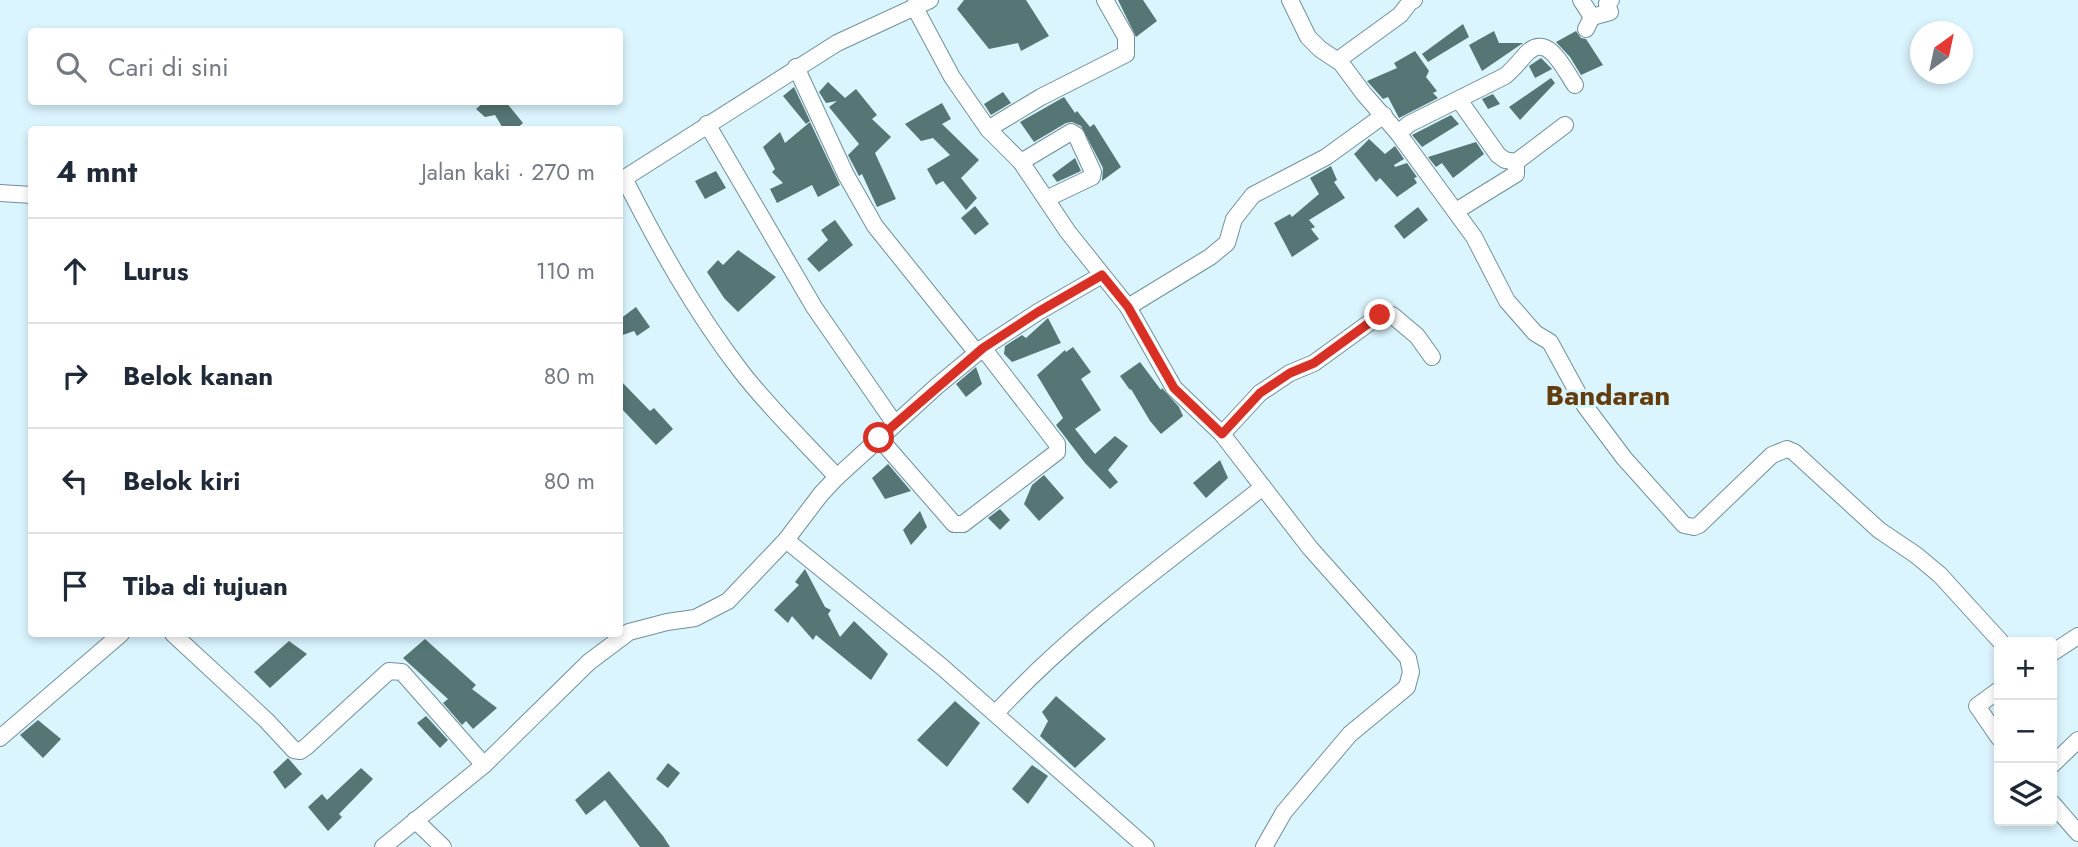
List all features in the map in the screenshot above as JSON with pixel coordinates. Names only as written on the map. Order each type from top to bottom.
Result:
[{"type":"street","points":[[623,178],[836,43],[930,0]]},
{"type":"street","points":[[988,129],[1041,97],[1126,54],[1126,37],[1105,0]]},
{"type":"street","points":[[1290,0],[1308,37],[1320,49],[1338,60],[1398,133],[1474,237],[1507,301],[1535,332],[1550,342],[1585,406],[1624,458],[1684,525],[1694,527],[1699,524],[1772,455],[1787,449],[1794,452],[1879,530],[1940,575],[1996,637]]},
{"type":"street","points":[[1338,60],[1400,15],[1414,0]]},
{"type":"street","points":[[1581,0],[1589,23],[1610,12],[1607,4],[1611,0]]},
{"type":"street","points":[[914,6],[952,77],[988,129],[1021,162],[1046,200],[1128,307],[1174,388],[1222,434],[1310,548],[1408,658],[1411,672],[1408,687],[1350,734],[1284,812],[1264,847]]},
{"type":"street","points":[[1398,133],[1409,124],[1505,76],[1528,52],[1541,46],[1552,51],[1576,85]]},
{"type":"street","points":[[796,67],[846,176],[875,226],[1058,444],[1056,452],[963,524],[958,525],[954,524],[879,438]]},
{"type":"street","points":[[1459,100],[1498,155],[1505,160],[1516,162],[1565,125]]},
{"type":"street","points":[[1128,307],[1210,257],[1227,243],[1234,219],[1253,195],[1326,157],[1384,115]]},
{"type":"street","points":[[707,124],[814,307],[895,424]]},
{"type":"street","points":[[1021,162],[1070,132],[1076,135],[1093,172],[1092,177],[1046,200]]},
{"type":"street","points":[[1456,211],[1516,174],[1516,162]]},
{"type":"street","points":[[623,181],[683,288],[741,372],[837,477]]},
{"type":"street","points":[[0,193],[28,195]]},
{"type":"street","points":[[623,636],[629,632],[667,622],[695,618],[728,601],[786,540],[837,477],[895,424],[980,351],[1038,312],[1102,275]]},
{"type":"street","points":[[1222,434],[1260,393],[1290,373],[1314,363],[1380,315],[1392,315],[1416,336],[1432,357]]},
{"type":"street","points":[[996,713],[1025,681],[1127,593],[1263,487]]},
{"type":"street","points":[[786,540],[996,713],[1146,847]]},
{"type":"street","points":[[2057,650],[2078,636]]},
{"type":"street","points":[[0,738],[118,637]]},
{"type":"street","points":[[176,637],[266,720],[294,750],[300,751],[306,747],[389,671],[395,670],[402,672],[484,765]]},
{"type":"street","points":[[383,847],[484,765],[589,662],[622,637]]},
{"type":"street","points":[[1994,694],[1977,706],[1994,731]]},
{"type":"street","points":[[2054,763],[2078,740]]},
{"type":"street","points":[[2057,809],[2078,833]]},
{"type":"street","points":[[415,820],[443,847]]},
{"type":"building","points":[[964,0],[1026,0],[1049,36],[1021,51],[1018,43],[989,49],[957,9]]},
{"type":"building","points":[[1118,0],[1143,0],[1157,21],[1136,37]]},
{"type":"building","points":[[1463,24],[1469,37],[1428,62],[1422,54]]},
{"type":"building","points":[[1494,31],[1499,43],[1523,43],[1482,71],[1469,45]]},
{"type":"building","points":[[1576,31],[1581,38],[1586,39],[1603,65],[1581,75],[1570,57],[1556,42]]},
{"type":"building","points":[[1415,51],[1429,71],[1426,77],[1437,91],[1433,93],[1438,98],[1399,118],[1388,97],[1383,99],[1367,81],[1397,68],[1394,63]]},
{"type":"building","points":[[1541,58],[1552,69],[1535,78],[1529,66]]},
{"type":"building","points":[[1551,78],[1555,83],[1520,120],[1509,107]]},
{"type":"building","points":[[828,82],[845,98],[856,89],[877,115],[872,119],[891,137],[875,153],[896,199],[877,207],[862,174],[859,176],[848,155],[859,144],[829,107],[837,101],[826,103],[819,92]]},
{"type":"building","points":[[794,87],[810,121],[806,124],[783,96]]},
{"type":"building","points":[[1003,92],[1011,103],[991,115],[984,104]]},
{"type":"building","points":[[1493,94],[1500,104],[1488,109],[1482,99]]},
{"type":"building","points":[[1064,97],[1075,113],[1077,111],[1090,127],[1094,124],[1121,167],[1102,181],[1103,168],[1081,126],[1072,122],[1066,123],[1034,142],[1020,122]]},
{"type":"building","points":[[942,103],[951,119],[942,124],[979,160],[961,178],[977,198],[966,210],[943,181],[936,185],[927,169],[950,155],[933,138],[921,141],[905,124]]},
{"type":"building","points":[[481,105],[508,105],[523,123],[520,126],[502,126],[495,115],[485,117],[476,109]]},
{"type":"building","points":[[1451,115],[1459,124],[1422,147],[1412,135]]},
{"type":"building","points":[[810,122],[840,185],[818,197],[812,185],[777,203],[770,189],[783,183],[772,172],[775,169],[763,147],[780,132],[785,143]]},
{"type":"building","points":[[1369,139],[1385,154],[1395,146],[1404,159],[1394,165],[1395,167],[1407,163],[1417,177],[1414,178],[1417,183],[1397,197],[1380,178],[1376,182],[1354,154]]},
{"type":"building","points":[[1476,142],[1484,154],[1453,178],[1442,163],[1436,167],[1428,157]]},
{"type":"building","points":[[1075,158],[1081,171],[1057,182],[1052,175]]},
{"type":"building","points":[[1331,166],[1337,180],[1334,182],[1345,198],[1309,220],[1315,227],[1311,229],[1319,239],[1292,257],[1274,223],[1290,214],[1292,217],[1319,194],[1310,178]]},
{"type":"building","points":[[716,171],[726,188],[705,199],[695,181]]},
{"type":"building","points":[[975,206],[989,224],[975,235],[961,218]]},
{"type":"building","points":[[1418,207],[1428,220],[1404,239],[1394,226]]},
{"type":"building","points":[[835,220],[853,245],[819,272],[807,259],[828,240],[821,230]]},
{"type":"building","points":[[738,250],[776,277],[738,312],[724,298],[707,272],[718,260],[723,265]]},
{"type":"building","points":[[636,307],[650,327],[637,336],[634,331],[623,335],[623,317]]},
{"type":"building","points":[[1048,318],[1061,343],[1012,362],[1004,354],[1005,346],[1022,335],[1026,338]]},
{"type":"building","points":[[1073,347],[1091,372],[1081,379],[1101,410],[1075,429],[1095,454],[1115,436],[1128,446],[1108,470],[1118,482],[1110,489],[1085,463],[1056,425],[1063,418],[1037,375],[1065,350],[1066,352]]},
{"type":"building","points":[[1140,362],[1161,390],[1162,388],[1179,407],[1183,416],[1161,434],[1120,376]]},
{"type":"building","points":[[976,367],[982,384],[966,397],[956,384]]},
{"type":"building","points":[[623,383],[650,411],[654,408],[673,429],[656,445],[623,410]]},
{"type":"building","points":[[1220,460],[1228,478],[1206,498],[1193,483]]},
{"type":"building","points":[[888,464],[911,491],[885,499],[872,478]]},
{"type":"building","points":[[1044,475],[1064,498],[1039,521],[1024,504],[1032,485]]},
{"type":"building","points":[[1000,509],[1010,520],[1000,530],[988,518]]},
{"type":"building","points":[[920,511],[927,527],[911,545],[903,530]]},
{"type":"building","points":[[805,569],[825,607],[831,610],[828,614],[840,637],[854,621],[888,654],[871,680],[816,635],[813,640],[792,616],[788,623],[774,610],[799,585],[795,582]]},
{"type":"building","points":[[425,639],[476,685],[472,689],[497,708],[473,729],[466,721],[462,725],[443,703],[448,699],[403,658]]},
{"type":"building","points":[[289,641],[307,654],[270,688],[254,672]]},
{"type":"building","points":[[1056,696],[1106,739],[1075,768],[1040,736],[1048,721],[1042,712]]},
{"type":"building","points":[[955,701],[980,723],[947,767],[917,740]]},
{"type":"building","points":[[426,716],[448,740],[440,748],[417,723]]},
{"type":"building","points":[[38,720],[61,739],[43,758],[20,735]]},
{"type":"building","points":[[288,758],[302,774],[285,789],[273,772]]},
{"type":"building","points":[[668,763],[680,773],[668,788],[656,779]]},
{"type":"building","points":[[1032,765],[1048,776],[1028,804],[1012,789]]},
{"type":"building","points":[[361,768],[373,779],[339,814],[342,817],[328,831],[308,807],[322,794],[327,800]]},
{"type":"building","points":[[609,771],[670,847],[640,847],[605,800],[586,815],[575,800]]},
{"type":"district","name":"Bandaran","points":[[1608,395]]},
{"type":"route","points":[[879,438],[983,348],[1102,275],[1128,307],[1174,388],[1222,434],[1260,393],[1290,373],[1314,363],[1380,315]]}]
